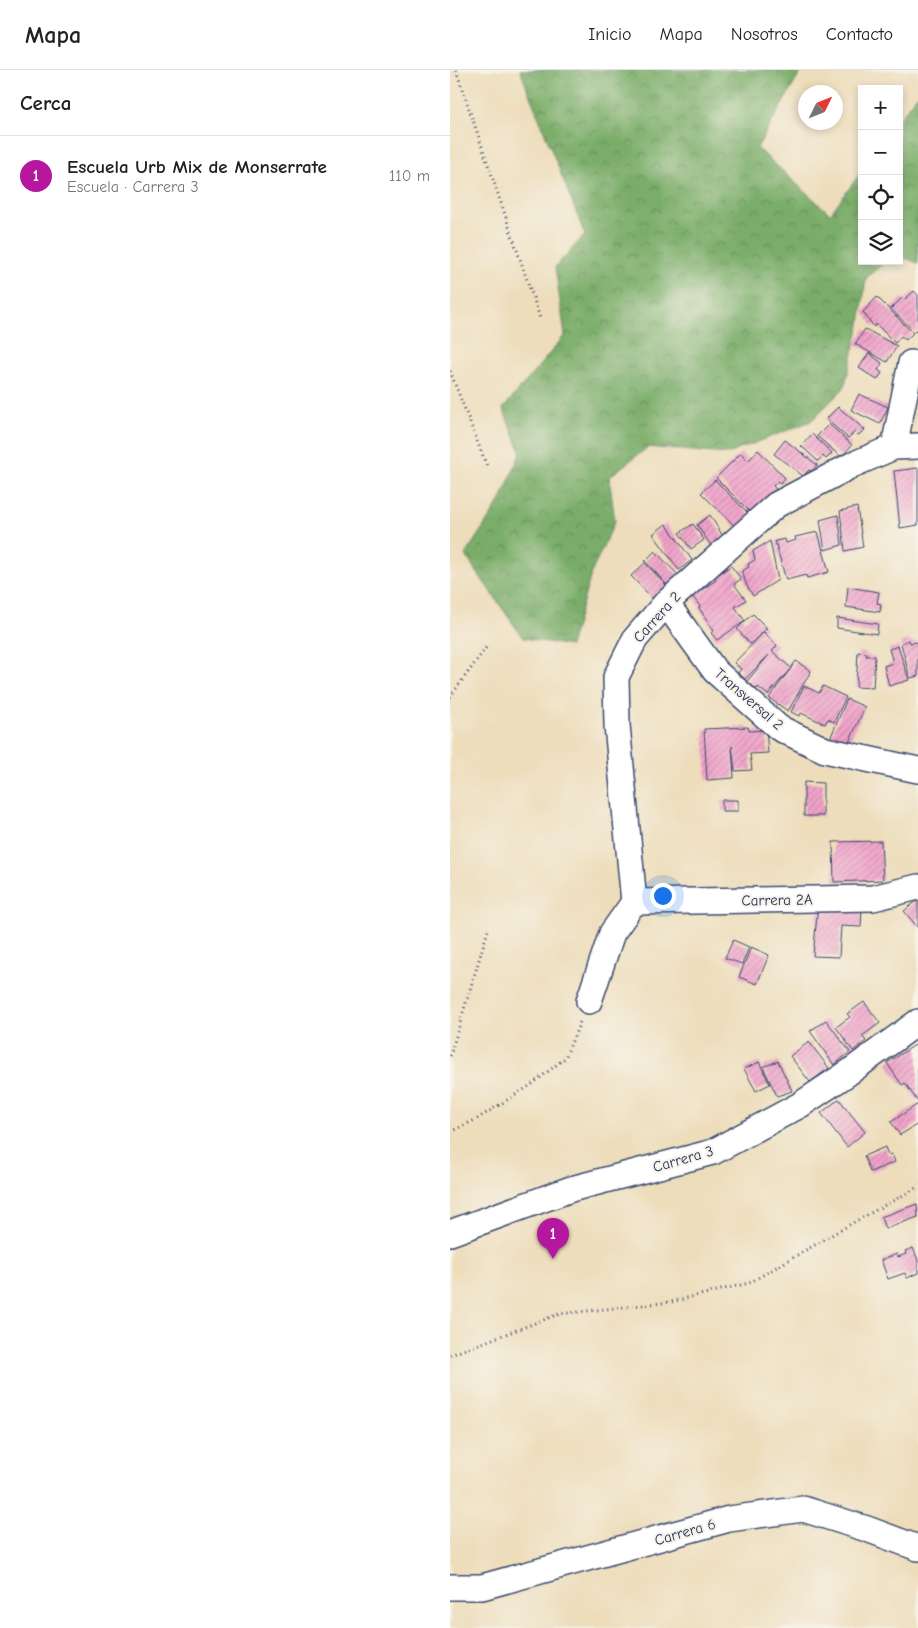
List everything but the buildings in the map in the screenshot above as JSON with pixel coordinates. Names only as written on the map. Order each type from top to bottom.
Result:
[{"type":"street","points":[[894,447],[910,363]]},
{"type":"street","name":"Carrera 2","points":[[634,902],[617,725],[616,677],[635,639],[666,604],[776,505],[852,465],[894,447],[918,446]]},
{"type":"street","name":"Transversal 2","points":[[666,604],[715,671],[779,728],[825,750],[918,770]]},
{"type":"street","name":"Carrera 2A","points":[[634,902],[873,898],[918,887]]},
{"type":"street","points":[[589,1001],[612,933],[634,902]]},
{"type":"street","name":"Carrera 3","points":[[450,1233],[572,1189],[713,1152],[800,1105],[918,1022]]},
{"type":"street","name":"Carrera 6","points":[[450,1587],[482,1587],[729,1519],[803,1509],[867,1529],[918,1548]]},
{"type":"path","points":[[456,70],[541,321]]},
{"type":"path","points":[[450,371],[488,469]]},
{"type":"path","points":[[450,697],[488,646]]},
{"type":"path","points":[[450,1056],[488,930]]},
{"type":"path","points":[[450,1132],[531,1085],[565,1058],[589,1001]]},
{"type":"path","points":[[450,1355],[559,1314],[671,1302],[750,1283],[918,1187]]},
{"type":"green space","points":[[520,70],[802,70],[757,148],[830,214],[858,176],[858,265],[881,265],[866,278],[860,324],[844,388],[811,421],[727,454],[648,447],[609,477],[615,521],[592,571],[570,646],[523,638],[465,555],[501,500],[521,452],[503,409],[565,335],[555,267],[585,235]]},
{"type":"green space","points":[[917,95],[918,263],[903,257],[903,114]]},
{"type":"place","name":"Escuela Urb Mix de Monserrate","points":[[553,1259]]}]
